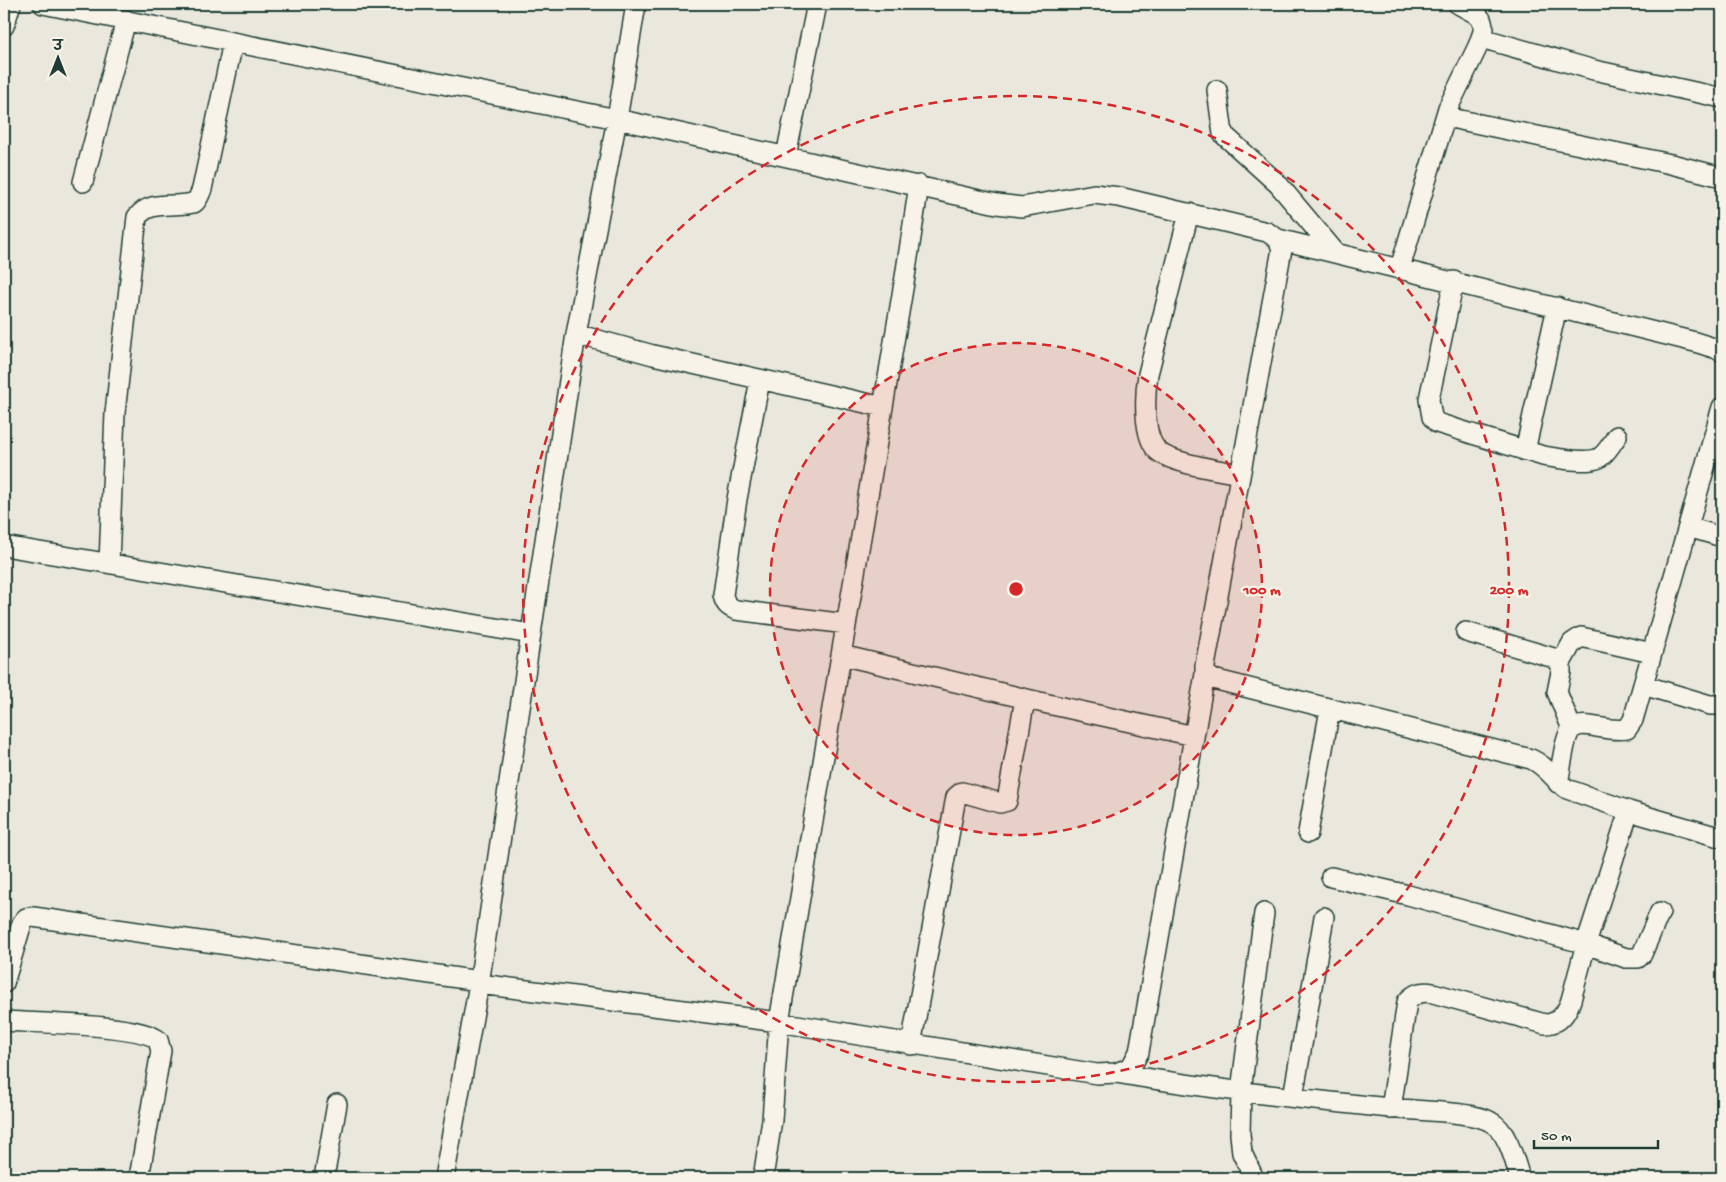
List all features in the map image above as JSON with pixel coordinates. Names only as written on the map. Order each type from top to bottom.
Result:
[{"type":"street","points":[[4,26],[11,4]]},
{"type":"street","points":[[43,4],[617,119],[919,185],[997,204],[1022,207],[1094,194],[1119,197],[1267,232],[1278,239],[1695,342],[1722,352]]},
{"type":"street","points":[[444,1178],[479,982],[576,334],[617,119],[636,4]]},
{"type":"street","points":[[786,156],[817,4]]},
{"type":"street","points":[[1400,268],[1446,117],[1484,29],[1481,20],[1476,14],[1458,4]]},
{"type":"street","points":[[83,182],[126,20]]},
{"type":"street","points":[[1481,38],[1594,70],[1722,98]]},
{"type":"street","points":[[109,564],[115,413],[137,217],[143,209],[156,205],[193,203],[199,197],[233,42]]},
{"type":"street","points":[[1216,90],[1223,134],[1278,184],[1335,252]]},
{"type":"street","points":[[1446,117],[1671,164],[1722,177]]},
{"type":"street","points":[[763,1178],[772,1120],[779,1022],[919,185]]},
{"type":"street","points":[[1189,213],[1148,374],[1145,393],[1149,433],[1154,446],[1159,452],[1176,460],[1240,474]]},
{"type":"street","points":[[1116,1073],[1131,1066],[1139,1052],[1205,666],[1282,249],[1278,239]]},
{"type":"street","points":[[1454,281],[1429,399],[1432,417],[1437,423],[1525,451],[1558,459],[1591,460],[1599,458],[1607,451],[1617,436]]},
{"type":"street","points":[[1525,451],[1558,307]]},
{"type":"street","points":[[576,334],[653,355],[883,407]]},
{"type":"street","points":[[760,380],[738,499],[723,595],[724,602],[736,610],[846,624]]},
{"type":"street","points":[[1558,783],[1567,737],[1572,729],[1580,726],[1589,726],[1616,730],[1627,729],[1633,720],[1721,413]]},
{"type":"street","points":[[1688,527],[1722,537]]},
{"type":"street","points":[[4,546],[531,634]]},
{"type":"street","points":[[1466,632],[1554,658],[1561,663]]},
{"type":"street","points":[[1572,729],[1558,692],[1561,663],[1572,643],[1581,637],[1652,653]]},
{"type":"street","points":[[841,655],[1025,699],[1194,736]]},
{"type":"street","points":[[1205,674],[1213,679],[1531,759],[1541,764],[1558,783],[1567,789],[1629,811],[1722,838]]},
{"type":"street","points":[[1643,685],[1710,705],[1722,705]]},
{"type":"street","points":[[911,1045],[956,797],[962,792],[1000,803],[1007,801],[1025,699]]},
{"type":"street","points":[[1308,833],[1330,709]]},
{"type":"street","points":[[1391,1108],[1407,1002],[1418,993],[1433,993],[1537,1022],[1553,1024],[1558,1021],[1568,1008],[1586,944],[1629,811]]},
{"type":"street","points":[[1331,877],[1408,895],[1586,944],[1626,958],[1638,958],[1642,954],[1660,912]]},
{"type":"street","points":[[1254,1178],[1242,1153],[1240,1091],[1264,913]]},
{"type":"street","points":[[4,983],[22,923],[26,918],[33,917],[479,982],[779,1022],[1097,1074],[1116,1073],[1181,1084],[1478,1116],[1493,1122],[1504,1136],[1513,1153],[1520,1178]]},
{"type":"street","points":[[1293,1097],[1324,918]]},
{"type":"street","points":[[4,1021],[107,1027],[148,1034],[158,1040],[161,1052],[138,1178]]},
{"type":"street","points":[[324,1178],[337,1104]]}]
